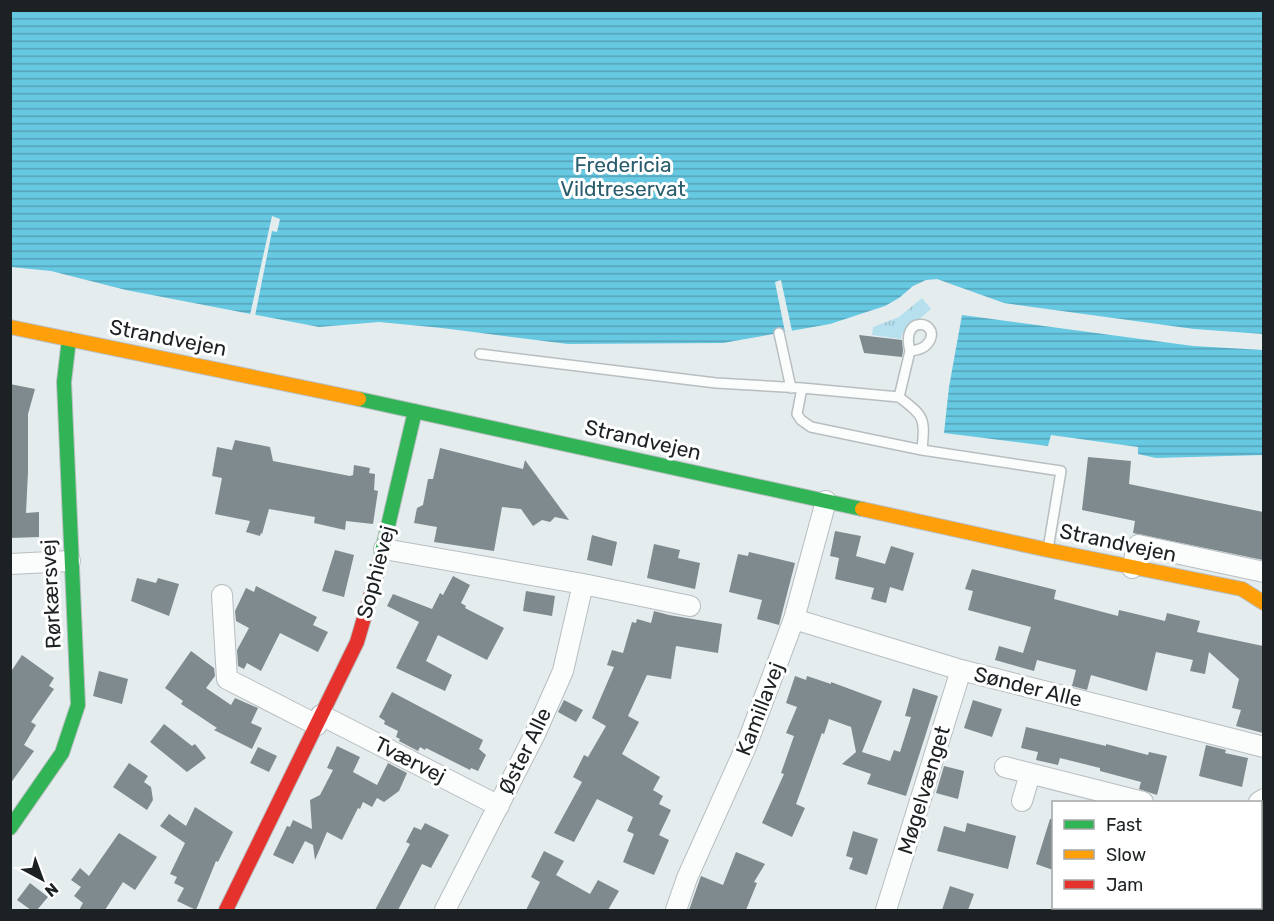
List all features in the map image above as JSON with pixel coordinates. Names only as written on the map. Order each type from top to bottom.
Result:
[{"type":"street","name":"Strandvejen","points":[[10,327],[415,411],[1132,568],[1242,589],[1263,603]]},
{"type":"street","name":"Rørkærsvej","points":[[10,828],[62,753],[78,705],[64,382],[69,339]]},
{"type":"street","name":"Sophievej","points":[[226,910],[357,642],[384,549],[415,411]]},
{"type":"street","name":"Kamillavej","points":[[676,910],[687,878],[745,749],[794,618],[826,501]]},
{"type":"street","points":[[1132,568],[1138,545],[1263,572]]},
{"type":"street","points":[[384,549],[583,584],[690,606]]},
{"type":"street","points":[[10,564],[70,561]]},
{"type":"street","name":"Øster Alle","points":[[445,910],[536,734],[563,671],[583,584]]},
{"type":"street","points":[[222,595],[227,679],[319,720]]},
{"type":"street","name":"Sønder Alle","points":[[794,618],[962,670],[1263,747]]},
{"type":"street","name":"Møgelvænget","points":[[886,910],[962,670]]},
{"type":"street","name":"Tværvej","points":[[319,720],[499,806]]},
{"type":"street","points":[[1005,767],[1139,801]]},
{"type":"street","points":[[1023,801],[1030,774]]},
{"type":"lane","points":[[779,333],[791,387]]},
{"type":"lane","points":[[898,398],[908,376],[910,351]]},
{"type":"lane","points":[[480,354],[716,383],[791,387],[898,398],[918,412],[924,425],[922,450]]},
{"type":"lane","points":[[802,388],[797,414],[811,427],[922,450],[1061,471],[1048,550]]},
{"type":"green space","points":[[922,298],[931,309],[902,334],[901,339],[872,335],[873,327],[899,317]]},
{"type":"water","name":"Fredericia Vildtreservat","points":[[10,11],[1263,11],[1263,334],[1194,329],[1004,303],[937,279],[926,280],[913,286],[885,306],[830,324],[723,343],[568,344],[379,322],[319,327],[126,290],[51,271],[11,267]]},
{"type":"water","points":[[962,315],[1193,346],[1263,350],[1263,455],[1156,458],[1138,454],[1138,447],[1051,435],[1048,446],[944,433],[949,387]]},
{"type":"pier","points":[[272,216],[280,219],[277,232],[272,231],[255,316],[250,315]]},
{"type":"pier","points":[[781,280],[792,331],[785,332],[775,282]]},
{"type":"building","points":[[859,335],[902,340],[902,357],[864,353]]},
{"type":"building","points":[[10,384],[35,389],[28,414],[26,513],[39,512],[39,537],[10,538]]},
{"type":"building","points":[[235,440],[270,447],[273,461],[350,476],[353,475],[354,465],[370,468],[369,473],[375,474],[374,490],[378,491],[373,524],[346,521],[345,530],[314,523],[315,517],[269,509],[260,536],[246,532],[250,521],[215,514],[222,478],[212,476],[217,447],[232,450]]},
{"type":"building","points":[[440,448],[523,469],[525,460],[569,520],[555,517],[550,522],[542,520],[533,526],[521,509],[502,507],[494,551],[434,542],[437,527],[414,523],[417,508],[423,505],[428,479],[433,479]]},
{"type":"building","points":[[1088,457],[1131,461],[1129,484],[1263,512],[1263,560],[1133,533],[1135,521],[1082,510]]},
{"type":"building","points":[[835,531],[861,536],[856,556],[885,564],[891,546],[914,553],[903,591],[890,587],[886,603],[871,599],[874,588],[835,579],[839,558],[830,556]]},
{"type":"building","points":[[592,535],[617,542],[612,566],[587,560]]},
{"type":"building","points":[[654,544],[680,550],[678,558],[700,563],[695,589],[647,578]]},
{"type":"building","points":[[335,550],[354,555],[344,597],[322,591]]},
{"type":"building","points":[[749,552],[795,563],[779,625],[757,619],[762,600],[729,592],[738,554],[748,556]]},
{"type":"building","points":[[972,569],[1056,590],[1054,599],[1118,616],[1119,610],[1165,621],[1167,613],[1200,621],[1197,632],[1263,646],[1263,733],[1236,726],[1241,710],[1232,708],[1239,679],[1209,652],[1205,674],[1190,671],[1193,660],[1156,652],[1147,691],[1091,675],[1087,690],[1072,686],[1076,670],[1037,660],[1034,671],[995,660],[999,646],[1023,653],[1031,627],[968,610],[973,591],[965,589]]},
{"type":"building","points":[[453,576],[470,585],[461,603],[466,606],[465,608],[504,628],[487,660],[438,635],[426,661],[452,675],[445,691],[396,668],[419,622],[387,606],[393,594],[432,609],[440,593],[443,595]]},
{"type":"building","points":[[137,578],[156,583],[158,578],[179,584],[169,616],[131,601]]},
{"type":"building","points":[[256,586],[317,617],[313,625],[328,632],[318,652],[280,633],[261,671],[247,663],[244,669],[238,666],[237,650],[249,628],[236,621],[235,611],[246,588],[254,592]]},
{"type":"building","points":[[526,591],[555,596],[552,616],[523,611]]},
{"type":"building","points":[[654,611],[722,624],[718,653],[676,646],[671,679],[647,675],[628,716],[639,722],[622,754],[660,777],[653,790],[663,796],[659,804],[671,810],[659,835],[669,840],[654,875],[623,862],[634,834],[627,831],[633,817],[597,799],[574,842],[554,833],[582,782],[573,777],[584,755],[588,757],[606,726],[592,718],[614,667],[607,665],[612,650],[623,653],[632,622],[636,623],[637,619],[651,623]]},
{"type":"building","points":[[191,651],[214,668],[215,676],[206,688],[231,705],[235,698],[258,708],[251,723],[262,728],[252,749],[214,730],[217,728],[181,704],[183,701],[165,688]]},
{"type":"building","points":[[22,655],[54,678],[49,686],[54,689],[31,722],[36,725],[24,745],[34,751],[10,784],[10,673]]},
{"type":"building","points":[[99,671],[128,679],[122,704],[93,696]]},
{"type":"building","points":[[795,676],[806,680],[807,676],[831,684],[831,682],[882,701],[862,752],[890,761],[894,750],[900,752],[911,717],[905,716],[913,688],[938,696],[906,796],[867,784],[871,774],[842,764],[856,752],[851,727],[829,719],[796,804],[805,808],[792,837],[762,823],[784,774],[781,773],[794,736],[786,733],[797,707],[786,703]]},
{"type":"building","points":[[392,692],[483,740],[479,749],[486,755],[478,771],[471,768],[470,770],[426,748],[425,750],[420,747],[418,751],[399,741],[400,739],[396,737],[398,731],[384,724],[385,721],[379,717]]},
{"type":"building","points":[[564,700],[583,710],[576,722],[558,712]]},
{"type":"building","points":[[973,700],[1002,709],[992,737],[964,728]]},
{"type":"building","points":[[164,724],[192,746],[195,744],[206,758],[187,772],[150,742]]},
{"type":"building","points":[[1026,727],[1148,755],[1149,752],[1167,756],[1157,795],[1139,789],[1141,782],[1100,771],[1100,768],[1060,758],[1058,765],[1036,760],[1038,752],[1021,748]]},
{"type":"building","points":[[1206,745],[1226,750],[1225,753],[1248,758],[1242,787],[1199,776]]},
{"type":"building","points":[[337,746],[360,757],[353,772],[377,785],[388,763],[407,773],[399,791],[384,802],[377,798],[372,807],[363,802],[342,840],[327,832],[315,860],[313,845],[305,841],[293,864],[273,855],[287,826],[290,827],[293,820],[312,829],[310,800],[320,795],[333,770],[327,768]]},
{"type":"building","points":[[258,747],[277,756],[269,772],[250,763]]},
{"type":"building","points":[[129,763],[148,776],[144,782],[151,787],[153,800],[147,810],[113,787]]},
{"type":"building","points":[[944,766],[964,771],[958,799],[936,793]]},
{"type":"building","points":[[195,807],[233,832],[218,862],[216,861],[196,910],[177,901],[184,888],[174,883],[177,877],[170,874],[185,843],[160,826],[169,814],[186,826]]},
{"type":"building","points":[[1050,819],[1052,819],[1052,870],[1036,864]]},
{"type":"building","points":[[425,823],[449,835],[431,868],[422,864],[398,910],[375,910],[410,844],[406,842],[414,827],[421,830]]},
{"type":"building","points":[[967,823],[1016,836],[1008,869],[937,851],[944,826],[965,832]]},
{"type":"building","points":[[853,831],[878,839],[867,875],[849,869],[853,858],[846,856]]},
{"type":"building","points":[[119,833],[157,857],[135,890],[123,882],[105,910],[79,910],[83,903],[74,896],[81,887],[71,880],[80,868],[89,876]]},
{"type":"building","points":[[544,851],[564,861],[556,875],[590,894],[598,880],[619,891],[608,910],[526,910],[540,882],[531,877]]},
{"type":"building","points":[[736,852],[765,864],[754,882],[757,883],[746,910],[689,910],[701,876],[723,885]]},
{"type":"building","points":[[30,883],[48,897],[37,910],[31,910],[17,900]]},
{"type":"building","points":[[950,886],[974,894],[968,910],[942,910]]},
{"type":"traffic: fast","points":[[10,828],[62,753],[78,705],[64,382],[69,339]]},
{"type":"traffic: fast","points":[[359,399],[862,509]]},
{"type":"traffic: fast","points":[[376,577],[415,411]]},
{"type":"traffic: slow","points":[[10,327],[359,399]]},
{"type":"traffic: slow","points":[[862,509],[1048,550],[1242,589],[1264,603]]},
{"type":"traffic: jam","points":[[226,910],[357,642],[376,577]]}]
